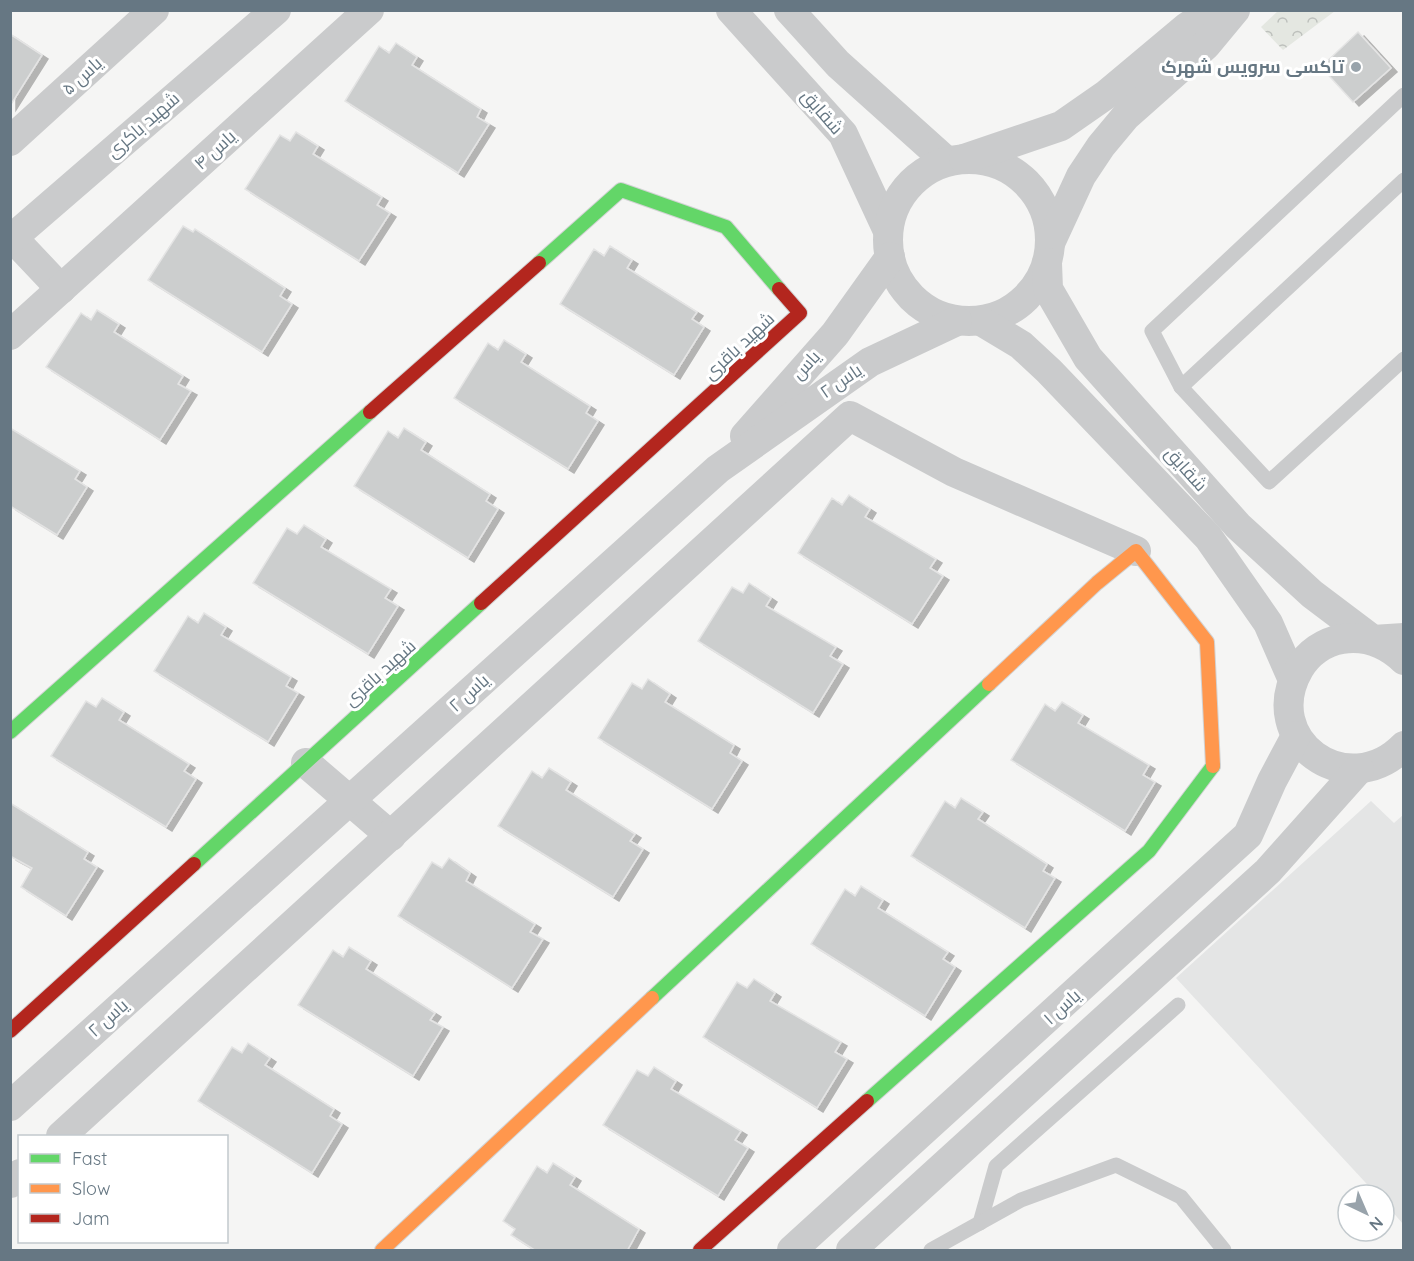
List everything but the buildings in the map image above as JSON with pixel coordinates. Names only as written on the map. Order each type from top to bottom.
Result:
[{"type":"street","name":"یاس ۵","points":[[10,141],[154,10]]},
{"type":"street","name":"شهید باکری","points":[[11,238],[276,10]]},
{"type":"street","name":"یاس ۴","points":[[10,334],[369,10]]},
{"type":"street","name":"شقایق","points":[[731,10],[843,134],[889,244]]},
{"type":"street","points":[[789,10],[838,64],[954,160],[986,160],[1007,168],[1025,181],[1044,208],[1049,252]]},
{"type":"street","points":[[1213,10],[1188,27],[1107,94],[1061,126],[954,160],[925,172],[907,188],[894,208],[889,244],[898,280],[913,300],[933,314],[969,321],[1010,311],[1033,291],[1081,176],[1101,146],[1126,116],[1206,45],[1234,10]]},
{"type":"street","name":"شهید باقری","points":[[10,732],[621,190],[726,227],[800,313],[784,331],[10,1031]]},
{"type":"street","points":[[11,238],[61,289]]},
{"type":"street","name":"یاس","points":[[718,469],[835,334],[889,244]]},
{"type":"street","name":"شقایق","points":[[1049,252],[1048,289],[1088,358],[1238,526],[1312,594],[1372,640],[1392,649],[1404,660]]},
{"type":"street","name":"شقایق","points":[[969,321],[1021,345],[1049,371],[1208,537],[1268,623],[1293,680]]},
{"type":"street","name":"یاس ۲","points":[[10,1106],[718,469],[870,362],[969,321]]},
{"type":"street","points":[[784,331],[814,356]]},
{"type":"street","points":[[700,1251],[1149,851],[1213,766],[1207,642],[1136,551],[954,472],[850,416],[829,389]]},
{"type":"street","points":[[63,1135],[850,416]]},
{"type":"street","points":[[382,1251],[1096,583],[1136,551]]},
{"type":"street","points":[[1404,638],[1372,640],[1354,637],[1334,640],[1316,649],[1302,663],[1293,680],[1288,699],[1289,718],[1296,736],[1308,751],[1323,762],[1341,768],[1359,769],[1378,765],[1404,746]]},
{"type":"street","name":"یاس ۱","points":[[792,1251],[1248,836],[1272,781],[1296,736]]},
{"type":"street","points":[[306,764],[391,836]]},
{"type":"street","points":[[851,1251],[1268,871],[1359,769]]},
{"type":"lane","points":[[1404,95],[1152,331],[1181,387],[1269,482],[1404,359]]},
{"type":"lane","points":[[1181,387],[1404,180]]},
{"type":"lane","points":[[980,1223],[996,1166],[1178,1005]]},
{"type":"lane","points":[[931,1251],[1021,1200],[1116,1165],[1181,1197],[1224,1251]]},
{"type":"shaded area","points":[[1371,801],[1394,823],[1403,815],[1403,1224],[1396,1216],[1396,1183],[1366,1183],[1176,978]]},
{"type":"green space","points":[[1279,10],[1335,11],[1283,50],[1261,27]]},
{"type":"traffic: fast","points":[[539,263],[621,190],[726,227],[779,289]]},
{"type":"traffic: fast","points":[[10,732],[370,412]]},
{"type":"traffic: fast","points":[[194,864],[481,603]]},
{"type":"traffic: fast","points":[[652,998],[989,684]]},
{"type":"traffic: fast","points":[[867,1101],[1149,851],[1213,766]]},
{"type":"traffic: slow","points":[[989,684],[1097,583],[1136,551],[1207,642],[1213,766]]},
{"type":"traffic: slow","points":[[382,1250],[652,998]]},
{"type":"traffic: jam","points":[[370,412],[539,263]]},
{"type":"traffic: jam","points":[[481,603],[800,313],[779,289]]},
{"type":"traffic: jam","points":[[10,1031],[194,864]]},
{"type":"traffic: jam","points":[[700,1250],[867,1101]]},
{"type":"place","name":"تاکسی سرویس شهرک","points":[[1356,67]]}]
